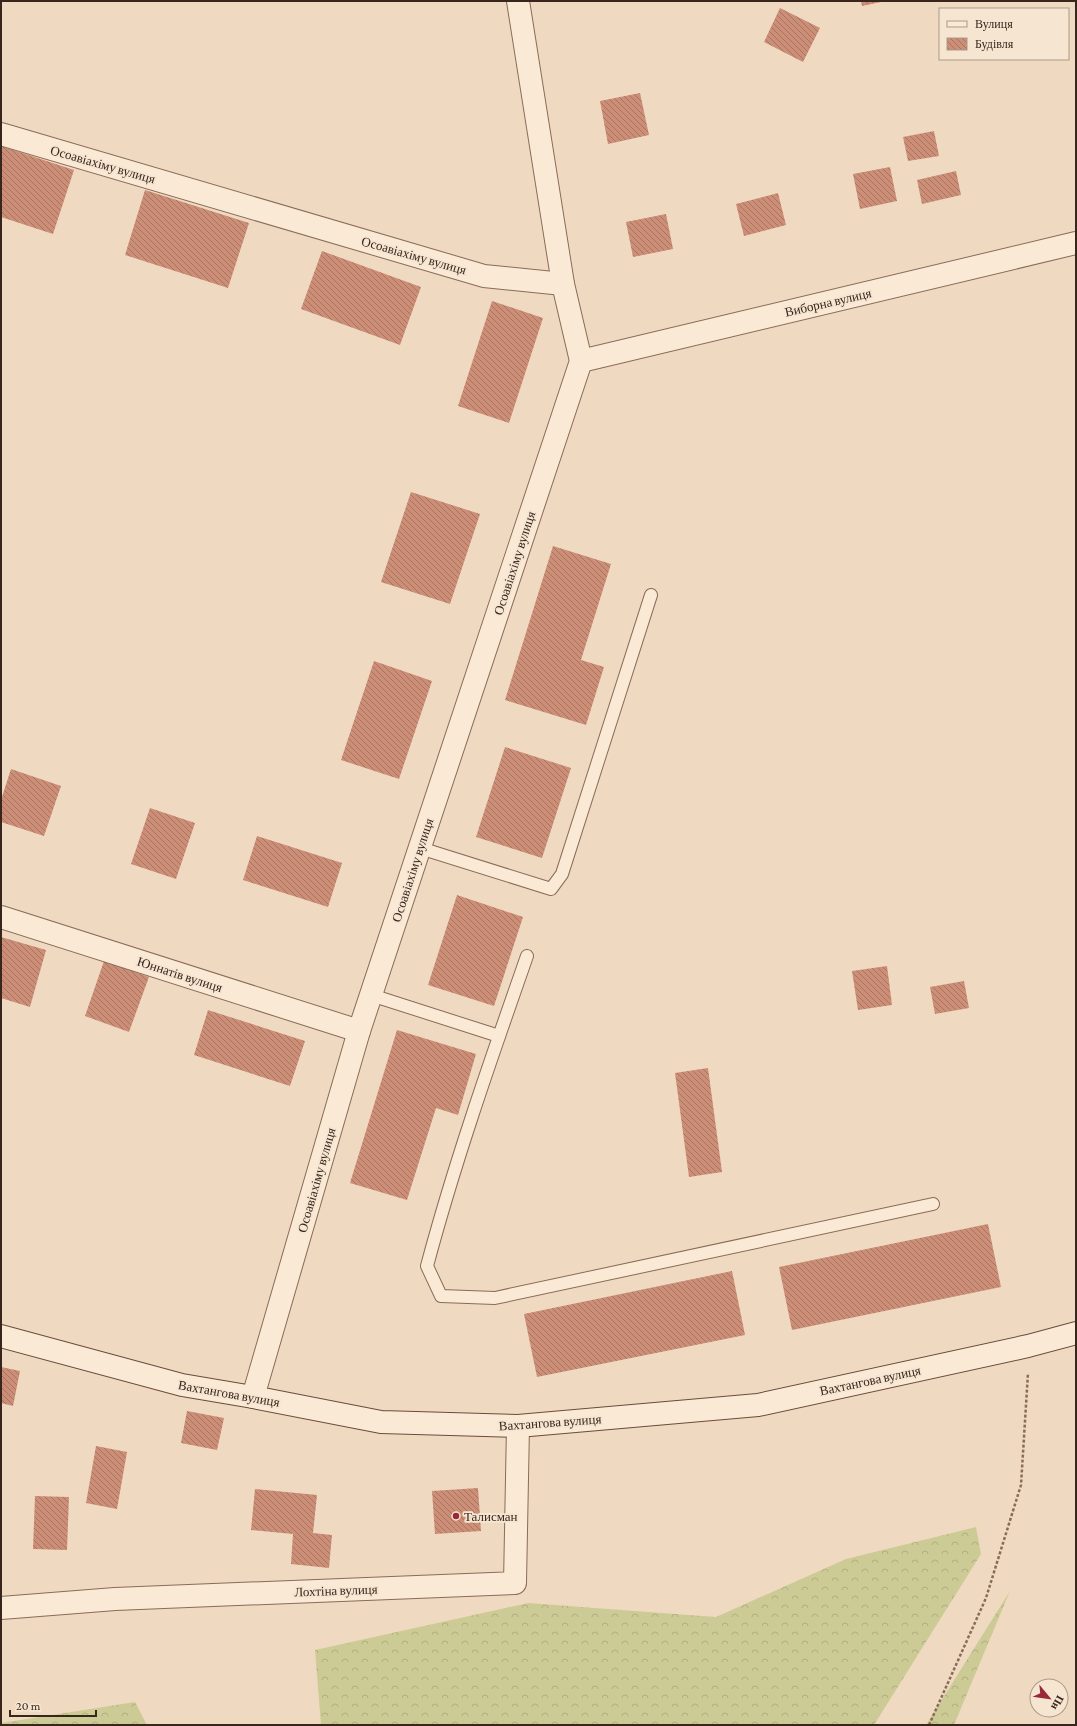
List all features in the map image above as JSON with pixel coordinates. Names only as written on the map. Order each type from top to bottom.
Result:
[{"type":"street","points":[[518,1],[563,284],[581,361]]},
{"type":"street","name":"Осоавіахіму вулиця","points":[[1,134],[484,276],[563,284]]},
{"type":"street","name":"Виборна вулиця","points":[[581,361],[1076,244]]},
{"type":"street","name":"Осоавіахіму вулиця","points":[[253,1397],[359,1031],[581,361]]},
{"type":"street","name":"Юннатів вулиця","points":[[1,917],[359,1031]]},
{"type":"street","name":"Вахтангова вулиця","points":[[1,1336],[182,1385],[381,1422],[518,1426],[758,1405],[1028,1346],[1076,1333]]},
{"type":"street","name":"Лохтіна вулиця","points":[[1,1608],[123,1599],[515,1583],[518,1426]]},
{"type":"lane","points":[[420,848],[551,889],[562,874],[651,595]]},
{"type":"lane","points":[[527,956],[442,1208],[427,1266],[441,1296],[495,1298],[933,1204]]},
{"type":"lane","points":[[371,996],[499,1036]]},
{"type":"path","points":[[929,1725],[986,1598],[1021,1485],[1028,1346]]},
{"type":"green space","points":[[976,1527],[981,1554],[874,1725],[321,1725],[315,1650],[528,1603],[716,1617],[846,1559]]},
{"type":"green space","points":[[1010,1591],[954,1725],[926,1725]]},
{"type":"green space","points":[[135,1702],[147,1725],[1,1725],[1,1723]]},
{"type":"building","points":[[861,1],[881,1],[881,2],[862,6]]},
{"type":"building","points":[[780,8],[820,28],[803,62],[764,42]]},
{"type":"building","points":[[640,93],[649,135],[608,144],[600,101]]},
{"type":"building","points":[[934,131],[939,156],[908,161],[903,137]]},
{"type":"building","points":[[1,146],[74,170],[53,234],[1,217]]},
{"type":"building","points":[[890,167],[897,201],[860,209],[853,174]]},
{"type":"building","points":[[956,171],[961,195],[922,204],[917,180]]},
{"type":"building","points":[[145,190],[249,223],[228,288],[125,255]]},
{"type":"building","points":[[778,193],[786,225],[744,236],[736,204]]},
{"type":"building","points":[[666,214],[673,249],[633,257],[626,222]]},
{"type":"building","points":[[322,251],[421,287],[400,345],[301,309]]},
{"type":"building","points":[[492,301],[543,318],[509,423],[458,406]]},
{"type":"building","points":[[411,492],[480,514],[450,604],[381,582]]},
{"type":"building","points":[[553,546],[611,564],[581,660],[604,667],[586,725],[505,700]]},
{"type":"building","points":[[374,661],[432,681],[399,779],[341,760]]},
{"type":"building","points":[[505,747],[571,768],[542,858],[476,837]]},
{"type":"building","points":[[11,769],[61,786],[44,836],[1,822],[1,800]]},
{"type":"building","points":[[150,808],[195,823],[176,879],[131,864]]},
{"type":"building","points":[[257,836],[342,863],[328,907],[243,880]]},
{"type":"building","points":[[457,895],[523,917],[494,1006],[428,985]]},
{"type":"building","points":[[1,937],[46,950],[30,1007],[1,998]]},
{"type":"building","points":[[104,961],[149,977],[129,1032],[85,1016]]},
{"type":"building","points":[[887,966],[892,1005],[858,1010],[852,971]]},
{"type":"building","points":[[964,981],[969,1008],[935,1014],[930,987]]},
{"type":"building","points":[[208,1010],[305,1041],[290,1086],[194,1055]]},
{"type":"building","points":[[397,1030],[476,1054],[458,1115],[436,1108],[407,1200],[350,1183]]},
{"type":"building","points":[[708,1068],[722,1172],[689,1177],[675,1073]]},
{"type":"building","points":[[988,1224],[1001,1287],[792,1330],[779,1267]]},
{"type":"building","points":[[732,1271],[745,1335],[537,1377],[524,1314]]},
{"type":"building","points":[[1,1367],[20,1371],[13,1406],[1,1403]]},
{"type":"building","points":[[187,1411],[224,1418],[217,1450],[181,1443]]},
{"type":"building","points":[[96,1446],[127,1452],[117,1509],[86,1503]]},
{"type":"building","points":[[478,1488],[481,1531],[435,1534],[432,1491]]},
{"type":"building","points":[[255,1489],[317,1495],[313,1533],[332,1535],[329,1568],[291,1564],[293,1534],[251,1530]]},
{"type":"building","points":[[35,1496],[69,1497],[67,1550],[33,1549]]},
{"type":"place","name":"Талисман","points":[[456,1516]]}]
